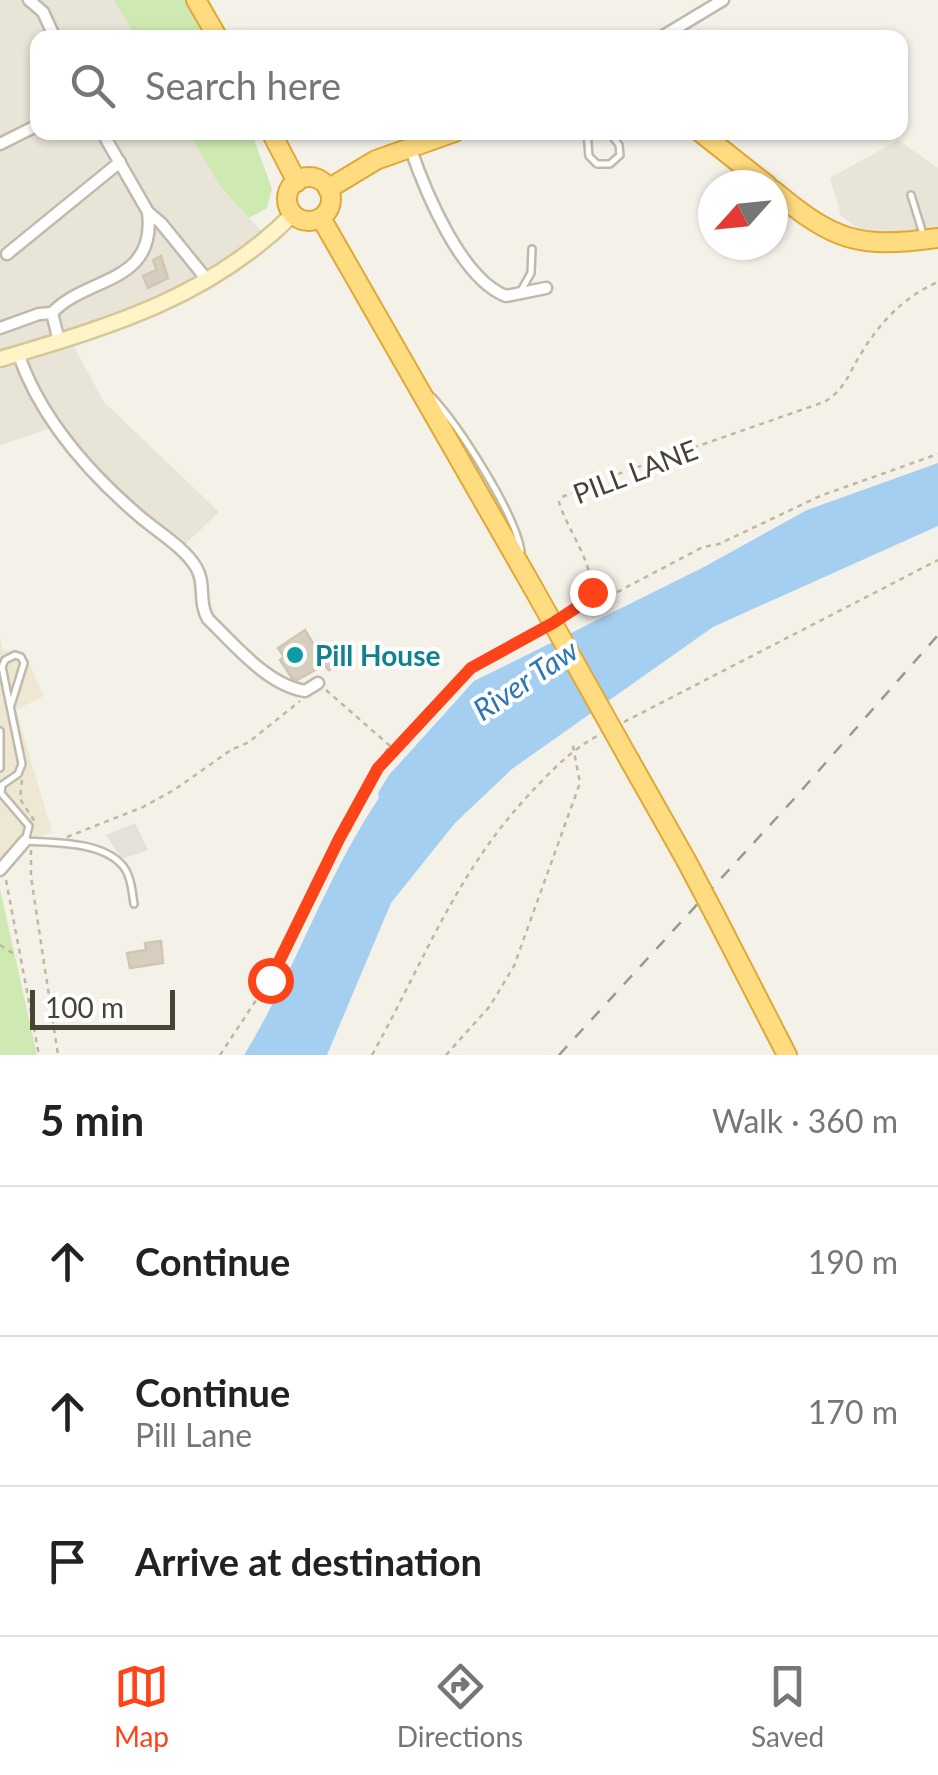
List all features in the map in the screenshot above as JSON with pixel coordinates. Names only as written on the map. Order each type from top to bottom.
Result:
[{"type":"highway","points":[[196,0],[213,30]]},
{"type":"highway","points":[[275,140],[297,182]]},
{"type":"highway","points":[[328,189],[376,160],[431,140]]},
{"type":"highway","points":[[710,140],[748,170]]},
{"type":"highway","points":[[297,182],[318,179],[328,189],[331,202],[321,218]]},
{"type":"highway","points":[[297,182],[288,201],[293,214],[303,220],[321,218]]},
{"type":"highway","points":[[788,202],[826,231],[845,238],[931,239]]},
{"type":"highway","points":[[321,218],[686,860],[787,1055]]},
{"type":"main road","points":[[0,359],[148,312],[208,281],[256,248],[293,214]]},
{"type":"street","points":[[29,0],[43,12],[51,30]]},
{"type":"street","points":[[673,30],[723,0]]},
{"type":"street","points":[[0,144],[30,129]]},
{"type":"street","points":[[107,140],[148,212],[162,223],[208,281]]},
{"type":"street","points":[[410,147],[446,229],[482,282],[492,291],[518,296],[546,288]]},
{"type":"street","points":[[7,254],[120,162]]},
{"type":"street","points":[[0,328],[52,313],[64,301],[129,268],[145,247],[148,212]]},
{"type":"street","points":[[52,313],[59,342]]},
{"type":"street","points":[[18,353],[54,428],[128,506],[193,562],[203,588],[208,619],[288,686],[304,691],[318,683]]},
{"type":"street","points":[[4,869],[29,841]]},
{"type":"lane","points":[[587,140],[589,156],[598,164],[610,164],[620,155],[615,140]]},
{"type":"lane","points":[[911,194],[931,239]]},
{"type":"lane","points":[[518,296],[532,273],[532,249]]},
{"type":"lane","points":[[11,705],[24,662],[15,655],[5,660],[2,667],[22,764],[18,774],[2,785],[2,793],[29,826],[29,841],[106,852],[130,878],[134,904]]},
{"type":"lane","points":[[0,731],[0,768]]},
{"type":"path","name":"PILL LANE","points":[[378,768],[471,668],[588,600],[592,592],[591,574],[564,518],[559,502],[562,497],[824,402],[844,387],[870,340],[901,304],[938,282]]},
{"type":"path","points":[[553,623],[703,547],[719,544],[820,496],[938,454]]},
{"type":"path","points":[[619,724],[938,560]]},
{"type":"path","points":[[318,683],[389,745],[399,747]]},
{"type":"path","points":[[51,842],[143,807],[174,790],[275,723],[301,700],[304,691]]},
{"type":"path","points":[[372,1055],[466,874],[494,832],[574,748],[604,732]]},
{"type":"path","points":[[446,1055],[490,1006],[514,966],[580,784],[572,742]]},
{"type":"path","points":[[220,1055],[278,964],[389,745]]},
{"type":"path","points":[[29,841],[58,1055]]},
{"type":"path","points":[[4,869],[40,1055]]},
{"type":"path","points":[[0,946],[18,957]]},
{"type":"shaded area","points":[[0,0],[114,0],[132,30],[30,30],[30,140],[193,140],[219,185],[262,232],[226,261],[170,292],[71,329],[74,347],[104,402],[219,512],[177,552],[110,493],[51,428],[0,445]]},
{"type":"shaded area","points":[[898,140],[938,168],[938,229],[888,234],[860,230],[841,216],[830,178]]},
{"type":"shaded area","points":[[0,636],[3,651],[17,650],[25,655],[44,696],[16,710],[52,832],[8,850],[0,859]]},
{"type":"shaded area","points":[[135,823],[148,850],[122,859],[106,835]]},
{"type":"green space","points":[[114,0],[186,0],[204,30],[132,30]]},
{"type":"green space","points":[[193,140],[254,140],[272,189],[267,208],[249,218],[219,185]]},
{"type":"green space","points":[[0,889],[37,1055],[0,1055]]},
{"type":"water","name":"River Taw","points":[[938,463],[938,526],[713,627],[512,769],[455,823],[391,903],[327,1055],[244,1055],[389,775],[474,681],[702,568],[807,510]]},
{"type":"building","points":[[161,256],[168,278],[148,288],[143,276],[157,270],[153,260]]},
{"type":"building","name":"Pill House","points":[[305,630],[319,654],[326,650],[336,665],[329,670],[324,665],[297,680],[280,660],[284,657],[278,648]]},
{"type":"building","points":[[161,941],[163,963],[130,968],[127,953],[146,950],[145,943]]},
{"type":"railway","points":[[559,1055],[938,635]]},
{"type":"place","name":"Pill House","points":[[295,655]]},
{"type":"route","points":[[270,980],[378,768],[471,668],[553,623],[588,600],[592,592]]}]
